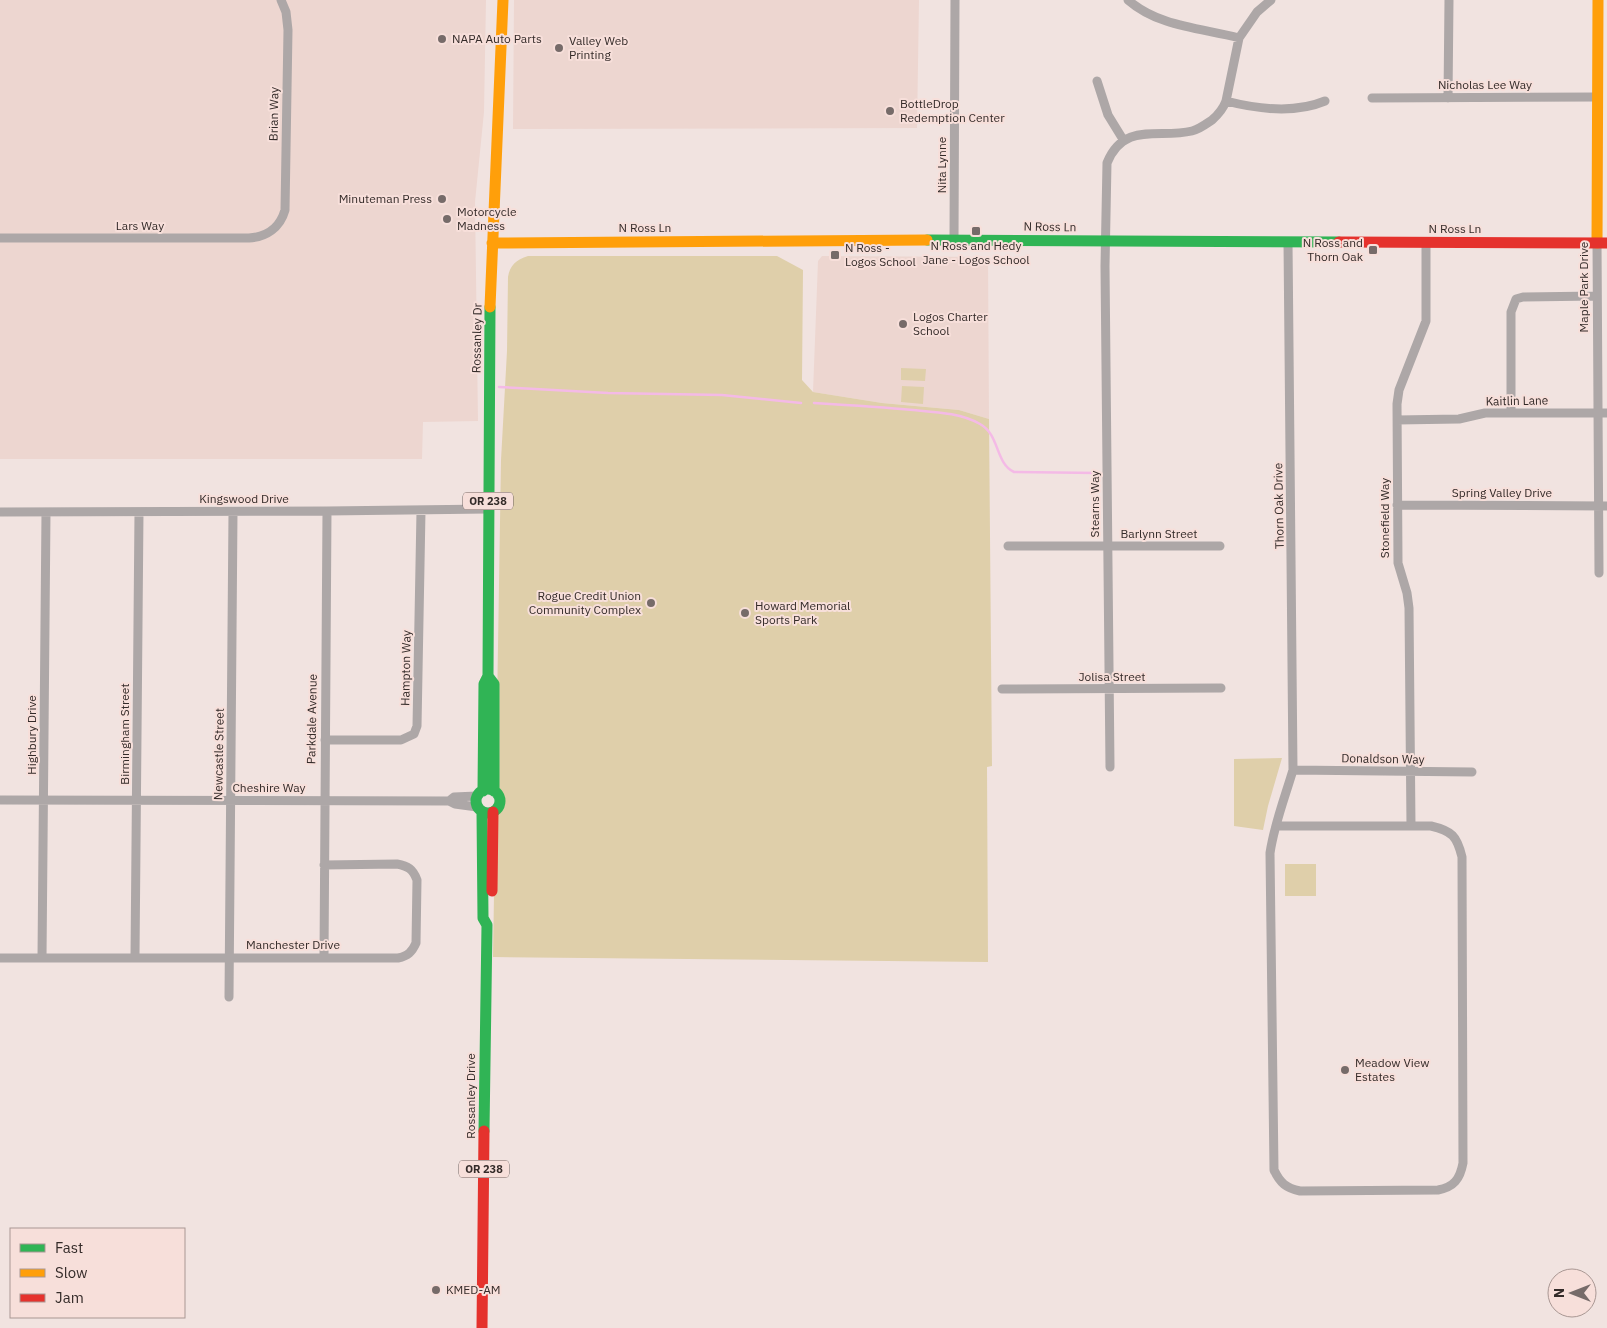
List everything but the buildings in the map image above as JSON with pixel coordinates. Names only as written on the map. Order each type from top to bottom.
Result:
[{"type":"main road","name":"Rossanley Dr","points":[[488,676],[488,509],[492,243],[503,0]]},
{"type":"main road","name":"Maple Park Drive","points":[[1598,0],[1598,97],[1602,243]]},
{"type":"main road","name":"N Ross Ln","points":[[492,243],[954,240],[1602,243]]},
{"type":"main road","name":"Rossanley Drive","points":[[482,1328],[487,925],[483,918],[484,801],[494,684],[488,676]]},
{"type":"street","name":"Brian Way","points":[[276,226],[283,216],[286,195],[288,30],[286,12],[281,0]]},
{"type":"street","name":"Nita Lynne","points":[[954,240],[956,0]]},
{"type":"street","points":[[1128,0],[1155,18],[1239,38]]},
{"type":"street","points":[[1097,81],[1108,115],[1124,141],[1135,135],[1148,132],[1166,134],[1192,131],[1199,128],[1216,117],[1224,106],[1239,38],[1257,12],[1271,0]]},
{"type":"street","points":[[1448,98],[1449,0]]},
{"type":"street","name":"Nicholas Lee Way","points":[[1372,98],[1598,97]]},
{"type":"street","points":[[1226,101],[1255,108],[1273,109],[1305,107],[1325,101]]},
{"type":"street","name":"Stearns Way","points":[[1110,767],[1105,241],[1107,163],[1113,151],[1124,141]]},
{"type":"street","name":"Lars Way","points":[[0,238],[249,238],[271,232],[276,226]]},
{"type":"street","name":"Thorn Oak Drive","points":[[1276,826],[1431,826],[1452,834],[1459,844],[1462,857],[1463,1163],[1461,1174],[1456,1183],[1448,1188],[1438,1190],[1300,1192],[1288,1189],[1280,1182],[1274,1170],[1270,853],[1276,826],[1293,770],[1288,242]]},
{"type":"street","name":"Stonefield Way","points":[[1411,826],[1409,608],[1398,563],[1397,420],[1399,390],[1426,321],[1426,242]]},
{"type":"street","name":"Maple Park Drive","points":[[1599,573],[1603,506],[1603,413],[1602,330],[1598,296],[1602,243]]},
{"type":"street","points":[[1511,413],[1511,312],[1516,299],[1523,296],[1598,296]]},
{"type":"street","name":"Kaitlin Lane","points":[[1397,420],[1459,419],[1485,413],[1603,413]]},
{"type":"street","name":"Spring Valley Drive","points":[[1397,505],[1603,506]]},
{"type":"street","name":"Kingswood Drive","points":[[0,512],[421,511],[488,509]]},
{"type":"street","name":"Parkdale Avenue","points":[[324,957],[327,511]]},
{"type":"street","name":"Hampton Way","points":[[325,740],[401,740],[414,734],[417,726],[421,511]]},
{"type":"street","name":"Highbury Drive","points":[[42,958],[46,512]]},
{"type":"street","name":"Birmingham Street","points":[[135,957],[139,512]]},
{"type":"street","name":"Newcastle Street","points":[[229,998],[233,512]]},
{"type":"street","name":"Barlynn Street","points":[[1008,546],[1220,546]]},
{"type":"street","name":"Jolisa Street","points":[[1002,689],[1221,688]]},
{"type":"street","name":"Donaldson Way","points":[[1293,770],[1472,772]]},
{"type":"street","name":"Cheshire Way","points":[[0,800],[449,801],[454,797],[484,801]]},
{"type":"street","name":"Manchester Drive","points":[[0,958],[398,958],[406,956],[412,951],[416,943],[417,880],[414,871],[407,866],[397,864],[324,865]]},
{"type":"shaded area","points":[[0,0],[486,0],[484,112],[475,202],[478,421],[423,422],[422,459],[0,459]]},
{"type":"shaded area","points":[[514,0],[919,0],[917,128],[513,129]]},
{"type":"shaded area","name":"Howard Memorial Sports Park","points":[[528,256],[777,256],[803,270],[802,380],[813,392],[882,403],[959,410],[989,419],[992,766],[987,767],[988,962],[493,957],[501,460],[507,351],[508,277],[510,269],[514,264]]},
{"type":"shaded area","name":"Logos Charter School","points":[[822,256],[988,257],[989,419],[959,410],[882,403],[813,392],[818,261]]},
{"type":"shaded area","points":[[901,368],[926,369],[925,381],[901,380]]},
{"type":"shaded area","points":[[902,386],[924,387],[923,404],[901,402]]},
{"type":"shaded area","points":[[1282,758],[1263,830],[1234,826],[1234,759]]},
{"type":"shaded area","points":[[1285,864],[1316,864],[1316,896],[1285,896]]},
{"type":"waterway","points":[[499,387],[608,393],[722,395],[801,403]]},
{"type":"waterway","points":[[814,403],[939,412],[965,417],[986,429],[991,435],[1003,462],[1014,472],[1097,473]]},
{"type":"traffic: fast","points":[[927,240],[1339,242]]},
{"type":"traffic: fast","points":[[488,676],[490,307]]},
{"type":"traffic: fast","points":[[488,676],[494,684],[494,791]]},
{"type":"traffic: fast","points":[[483,791],[484,684],[488,676]]},
{"type":"traffic: fast","points":[[488,789],[493,790],[499,796],[500,801],[499,806],[493,812],[488,813],[483,812],[477,806],[476,801],[477,796],[483,790],[488,789]]},
{"type":"traffic: fast","points":[[482,812],[483,918],[487,925],[484,1131]]},
{"type":"traffic: slow","points":[[490,307],[503,0]]},
{"type":"traffic: slow","points":[[1597,243],[1598,0]]},
{"type":"traffic: slow","points":[[492,243],[927,240]]},
{"type":"traffic: jam","points":[[1339,242],[1607,243]]},
{"type":"traffic: jam","points":[[492,891],[493,812]]},
{"type":"traffic: jam","points":[[482,1328],[484,1131]]},
{"type":"place","name":"NAPA Auto Parts","points":[[442,39]]},
{"type":"place","name":"Valley Web Printing","points":[[559,48]]},
{"type":"place","name":"BottleDrop Redemption Center","points":[[890,111]]},
{"type":"place","name":"Minuteman Press","points":[[442,199]]},
{"type":"place","name":"Motorcycle Madness","points":[[447,219]]},
{"type":"place","name":"N Ross and Hedy Jane - Logos School","points":[[976,231]]},
{"type":"place","name":"N Ross and Thorn Oak","points":[[1373,250]]},
{"type":"place","name":"N Ross - Logos School","points":[[835,255]]},
{"type":"place","name":"Logos Charter School","points":[[903,324]]},
{"type":"place","name":"Rogue Credit Union Community Complex","points":[[651,603]]},
{"type":"place","name":"Howard Memorial Sports Park","points":[[745,613]]},
{"type":"place","name":"Meadow View Estates","points":[[1345,1070]]},
{"type":"place","name":"KMED-AM","points":[[436,1290]]}]
